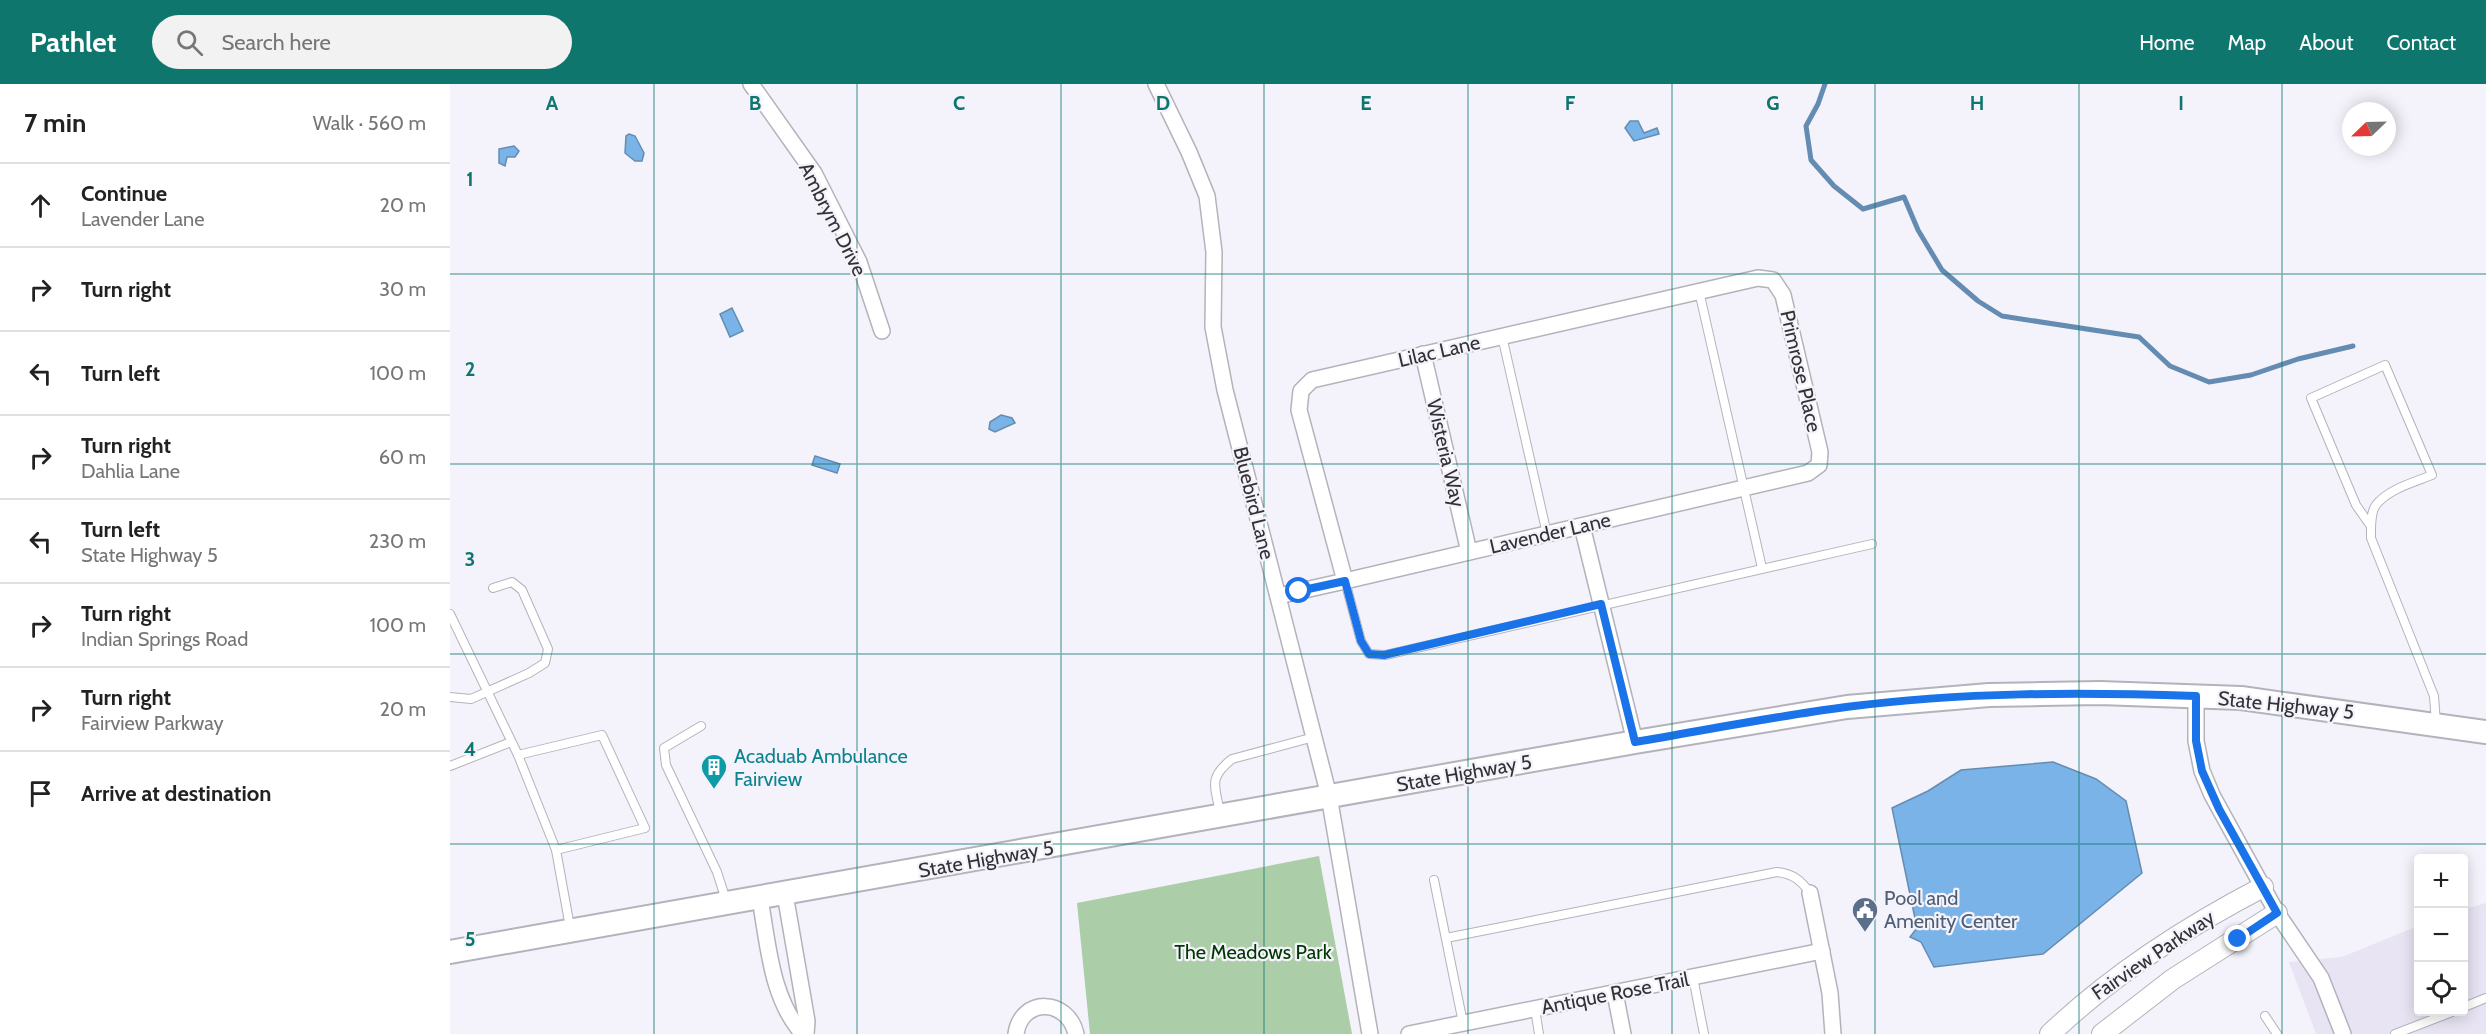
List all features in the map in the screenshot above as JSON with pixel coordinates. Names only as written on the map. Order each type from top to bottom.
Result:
[{"type":"main road","name":"State Highway 5","points":[[450,952],[760,899],[1635,742],[1847,707],[1989,695],[2100,693],[2196,696],[2280,702],[2486,732]]},
{"type":"street","name":"Ambrym Drive","points":[[751,84],[814,173],[859,262],[882,331]]},
{"type":"street","name":"Bluebird Lane","points":[[1156,84],[1189,152],[1207,196],[1214,252],[1213,327],[1225,390],[1329,796],[1370,1034]]},
{"type":"street","name":"Lilac Lane","points":[[1345,581],[1299,410],[1301,391],[1312,380],[1758,278],[1773,280]]},
{"type":"street","name":"Primrose Place","points":[[1773,280],[1783,295],[1820,452],[1819,465]]},
{"type":"street","name":"Wisteria Way","points":[[1423,354],[1469,552]]},
{"type":"street","name":"Lavender Lane","points":[[1278,596],[1808,473],[1819,465]]},
{"type":"street","points":[[1582,526],[1635,742]]},
{"type":"street","points":[[2196,696],[2196,741],[2202,771],[2219,809],[2277,913],[2321,978],[2343,1034]]},
{"type":"street","name":"Fairview Parkway","points":[[2050,1034],[2086,1000],[2153,951],[2220,909],[2263,887]]},
{"type":"street","points":[[1810,893],[1830,993],[1833,1034]]},
{"type":"street","points":[[785,894],[807,1021],[805,1034]]},
{"type":"street","points":[[760,899],[771,962],[779,991],[795,1025],[805,1034]]},
{"type":"street","name":"Fairview Parkway","points":[[2102,1034],[2173,979],[2277,913]]},
{"type":"street","name":"Antique Rose Trail","points":[[1409,1034],[1822,951]]},
{"type":"street","points":[[1616,993],[1623,1034]]},
{"type":"street","points":[[1016,1034],[1023,1016],[1033,1009],[1047,1006],[1059,1009],[1068,1015],[1074,1023],[1076,1034]]},
{"type":"lane","points":[[1699,291],[1762,568]]},
{"type":"lane","points":[[1502,336],[1547,534]]},
{"type":"lane","points":[[2370,525],[2356,505],[2311,398],[2385,365],[2432,475],[2391,493],[2375,505],[2370,525],[2371,538],[2434,696],[2436,725]]},
{"type":"lane","points":[[1345,581],[1361,641],[1369,654],[1384,655],[1872,544]]},
{"type":"lane","points":[[450,697],[471,699],[545,663],[548,649],[522,590],[512,582],[493,588]]},
{"type":"lane","points":[[450,614],[518,755],[556,850],[571,932]]},
{"type":"lane","points":[[701,726],[664,748],[666,765],[717,872],[727,904]]},
{"type":"lane","points":[[518,755],[603,735],[645,828],[556,850]]},
{"type":"lane","points":[[1221,817],[1215,786],[1216,773],[1222,767],[1232,759],[1314,737]]},
{"type":"lane","points":[[450,766],[511,742]]},
{"type":"lane","points":[[1446,938],[1777,872],[1790,874],[1802,882],[1810,893]]},
{"type":"lane","points":[[1434,880],[1463,1023]]},
{"type":"lane","points":[[1693,977],[1704,1034]]},
{"type":"lane","points":[[2468,1005],[2486,998]]},
{"type":"lane","points":[[1535,1009],[1539,1034]]},
{"type":"lane","points":[[2265,1016],[2277,1034]]},
{"type":"lane","points":[[2395,1034],[2440,1016]]},
{"type":"shaded area","points":[[2486,903],[2486,1034],[2316,1034],[2289,962],[2342,957],[2414,928],[2414,1016],[2468,1016],[2468,908]]},
{"type":"green space","name":"The Meadows Park","points":[[1319,856],[1352,1034],[1090,1034],[1077,903]]},
{"type":"water","points":[[1630,121],[1638,121],[1644,133],[1657,128],[1659,134],[1634,141],[1625,128]]},
{"type":"water","points":[[629,134],[635,136],[644,153],[642,161],[635,161],[625,153],[626,136]]},
{"type":"water","points":[[514,146],[519,151],[515,157],[507,157],[505,166],[499,163],[499,149]]},
{"type":"water","points":[[732,308],[743,331],[730,337],[720,314]]},
{"type":"water","points":[[1001,415],[1012,418],[1015,423],[995,432],[989,429],[990,422]]},
{"type":"water","points":[[815,456],[840,464],[837,473],[812,465]]},
{"type":"water","points":[[2053,762],[2096,779],[2126,801],[2142,873],[2043,954],[1934,967],[1921,942],[1910,937],[1917,928],[1892,808],[1928,791],[1961,770]]},
{"type":"waterway","points":[[1825,84],[1818,104],[1806,126],[1811,160],[1834,186],[1863,209],[1904,197],[1918,230],[1942,270],[1978,301],[2002,316],[2139,337],[2170,366],[2209,382],[2251,375],[2298,359],[2353,346]]},
{"type":"place","name":"Acaduab Ambulance Fairview","points":[[714,790]]},
{"type":"place","name":"Pool and Amenity Center","points":[[1865,933]]},
{"type":"route","points":[[1299,591],[1345,581],[1361,641],[1369,654],[1384,655],[1601,604],[1635,742],[1847,707],[1929,699],[1989,695],[2100,693],[2196,696],[2196,741],[2202,771],[2219,809],[2277,913],[2238,939]]}]
